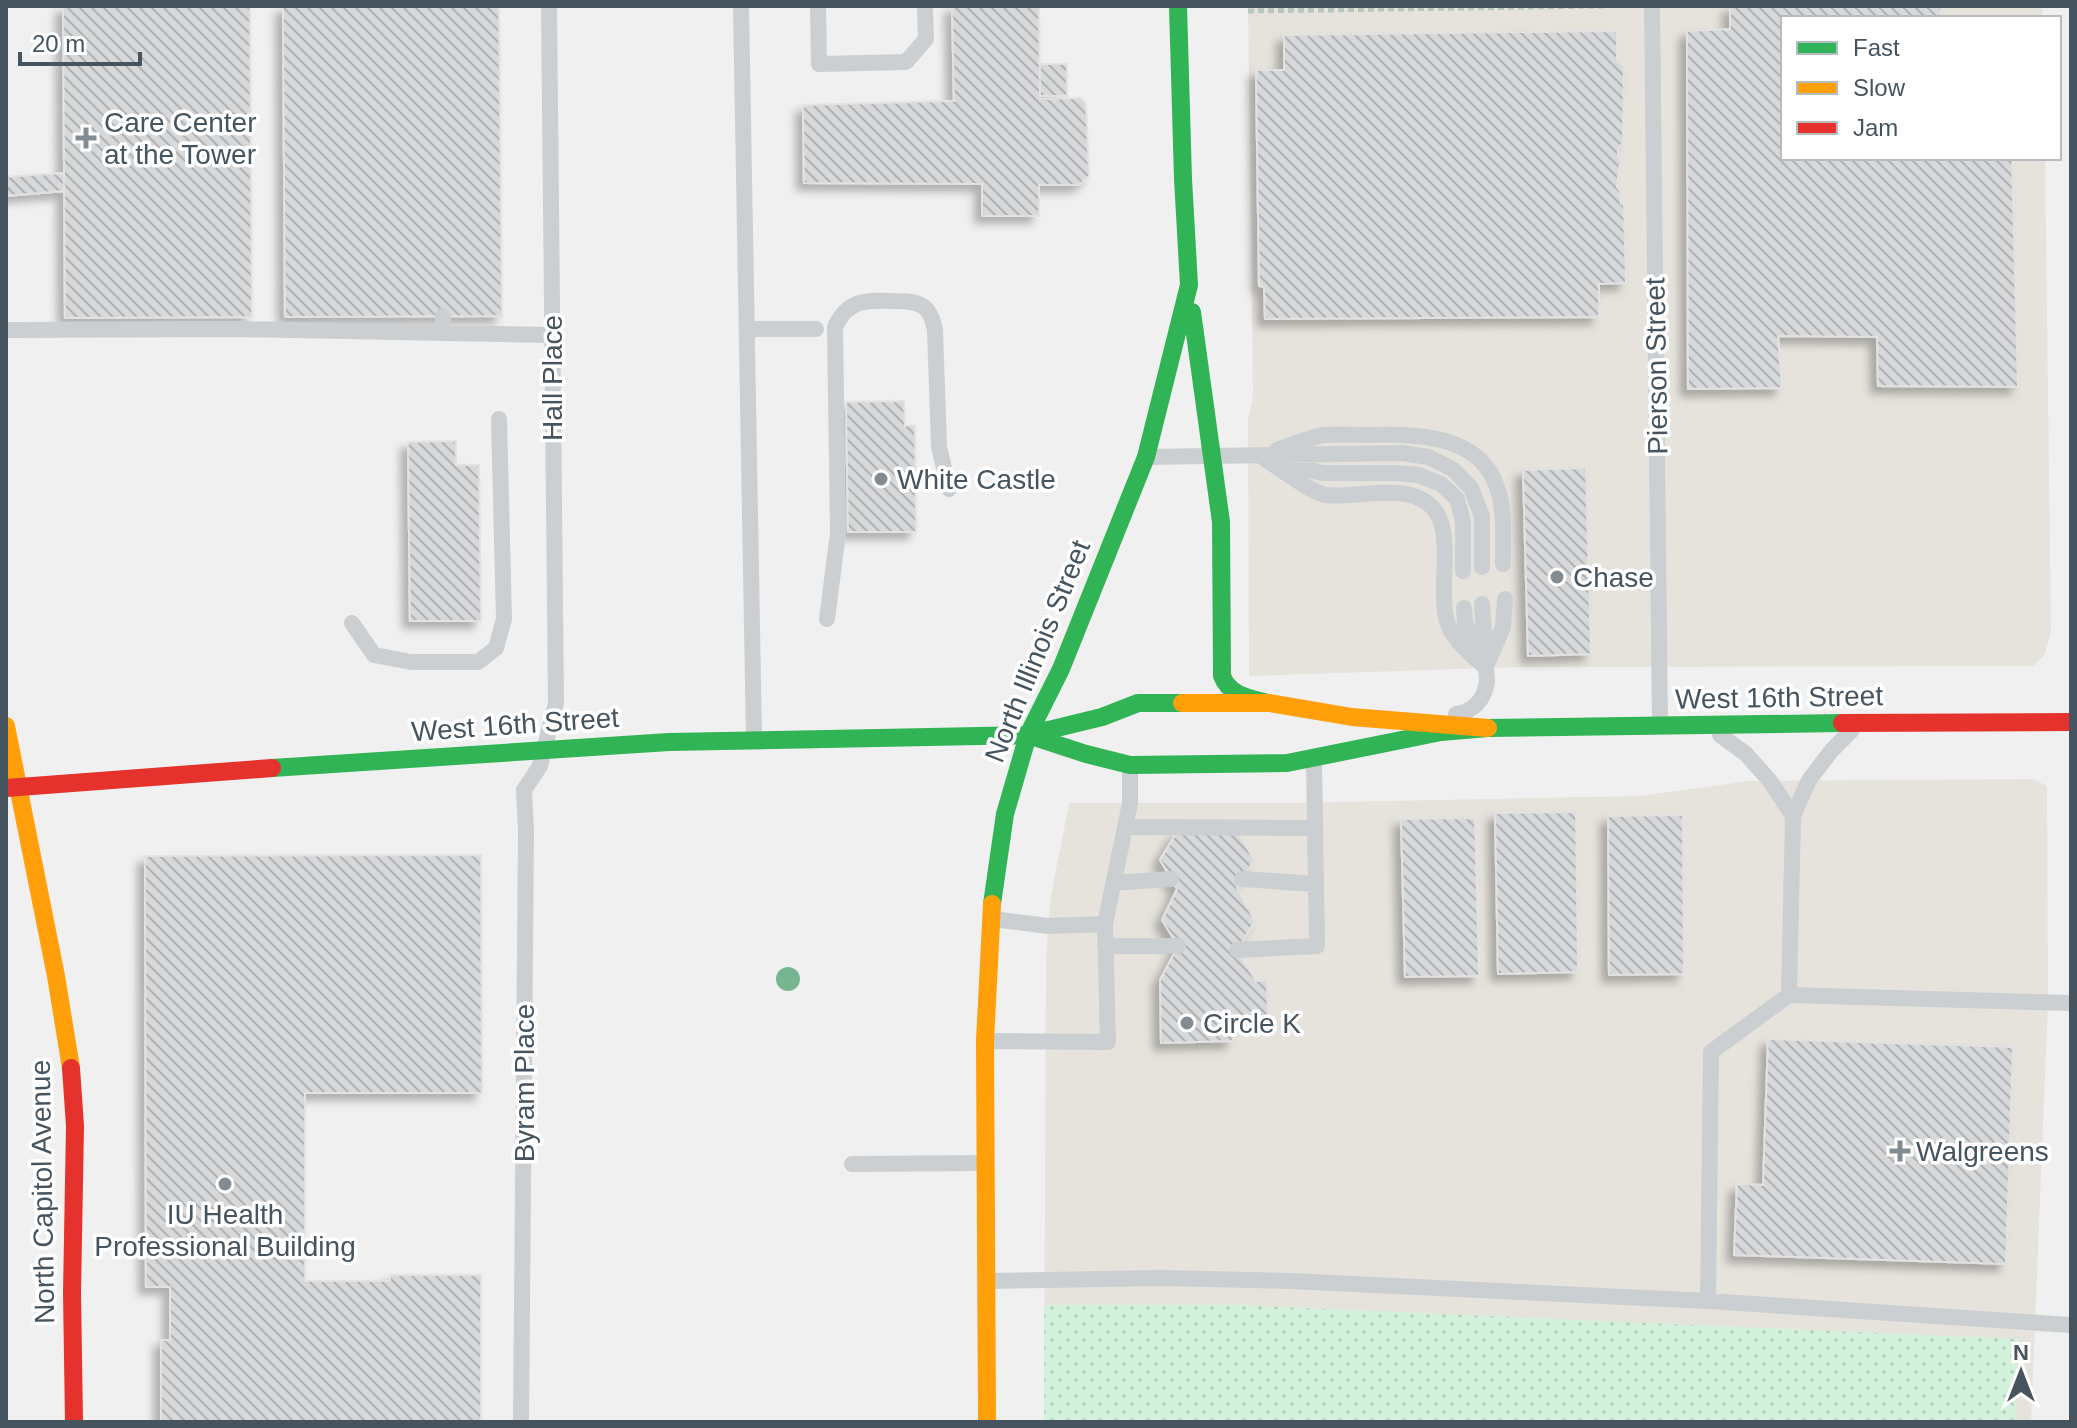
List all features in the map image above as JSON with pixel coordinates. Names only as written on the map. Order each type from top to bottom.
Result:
[{"type":"main road","name":"North Illinois Street","points":[[987,1422],[984,1163],[990,919],[1005,814],[1028,735],[1061,669],[1146,457],[1189,285],[1178,6]]},
{"type":"main road","points":[[1189,285],[1221,522],[1222,676],[1225,686],[1234,694],[1270,703]]},
{"type":"main road","name":"West 16th Street","points":[[12,788],[695,741],[1028,735],[1102,717],[1138,703],[1270,703],[1313,734],[1488,728],[2071,722]]},
{"type":"main road","name":"West 16th Street","points":[[1028,735],[1130,765],[1287,763],[1313,734],[1352,717],[1488,728]]},
{"type":"main road","name":"North Capitol Avenue","points":[[6,726],[12,788],[56,976],[72,1076],[75,1126],[72,1293],[74,1422]]},
{"type":"lane","name":"Hall Place","points":[[544,749],[556,703],[549,6]]},
{"type":"lane","points":[[741,6],[754,739]]},
{"type":"lane","points":[[818,6],[819,64],[906,62],[926,39],[925,6]]},
{"type":"lane","name":"Pierson Street","points":[[1652,6],[1660,726]]},
{"type":"lane","points":[[827,619],[838,533],[835,327],[841,315],[853,305],[868,300],[912,302],[923,306],[932,317],[939,447],[949,489]]},
{"type":"lane","points":[[6,330],[443,325],[552,335]]},
{"type":"lane","points":[[747,329],[816,329]]},
{"type":"lane","points":[[352,623],[374,655],[411,662],[478,662],[496,648],[504,619],[499,419]]},
{"type":"lane","points":[[1260,456],[1321,435],[1408,434],[1455,444],[1474,455],[1487,469],[1498,490],[1503,564]]},
{"type":"lane","points":[[1146,457],[1402,453],[1429,457],[1454,470],[1471,488],[1482,516],[1482,567]]},
{"type":"lane","points":[[1260,456],[1322,473],[1418,475],[1441,484],[1457,499],[1463,522],[1463,571]]},
{"type":"lane","points":[[1260,456],[1322,495],[1399,493],[1417,497],[1432,506],[1443,524],[1445,611],[1449,627],[1462,645],[1486,668]]},
{"type":"lane","points":[[1486,668],[1503,627],[1505,599]]},
{"type":"lane","points":[[1390,719],[1462,713],[1480,701],[1485,691],[1486,668],[1482,604]]},
{"type":"lane","points":[[1464,608],[1465,623],[1486,668]]},
{"type":"lane","points":[[1789,995],[1793,816],[1809,780],[1832,750],[1859,723]]},
{"type":"lane","points":[[1707,725],[1746,754],[1770,781],[1793,816]]},
{"type":"lane","points":[[1237,950],[1317,946],[1313,734]]},
{"type":"lane","name":"Byram Place","points":[[521,1422],[524,790],[540,766],[544,749]]},
{"type":"lane","points":[[985,1041],[1108,1042],[1105,924],[1130,803],[1130,765]]},
{"type":"lane","points":[[1125,827],[1315,828]]},
{"type":"lane","points":[[1113,883],[1171,879]]},
{"type":"lane","points":[[1242,879],[1316,884]]},
{"type":"lane","points":[[990,919],[1048,926],[1105,924]]},
{"type":"lane","points":[[1105,946],[1178,946]]},
{"type":"lane","points":[[1708,1301],[1711,1052],[1789,995],[2071,1003]]},
{"type":"lane","points":[[852,1164],[984,1163]]},
{"type":"lane","points":[[986,1281],[1124,1278],[1291,1281],[1708,1301],[2071,1325]]},
{"type":"path","points":[[1248,11],[1604,6]]},
{"type":"shaded area","points":[[1248,6],[2042,6],[2043,16],[1781,16],[1781,160],[2045,160],[2051,632],[2044,656],[2033,666],[1520,667],[1249,676],[1248,419],[1253,396]]},
{"type":"shaded area","points":[[2033,779],[2047,786],[2048,1002],[2031,1422],[1044,1422],[1046,960],[1050,901],[1069,803],[1288,803],[1640,796],[1749,781]]},
{"type":"green space","points":[[1044,1305],[1237,1305],[2018,1339],[2015,1422],[1044,1422]]},
{"type":"building","points":[[63,6],[250,6],[252,317],[65,318]]},
{"type":"building","points":[[283,6],[499,6],[502,316],[285,317]]},
{"type":"building","points":[[952,6],[1039,6],[1040,99],[1081,98],[1086,104],[1089,176],[1079,185],[1039,185],[1039,216],[982,216],[982,184],[804,183],[803,105],[954,101]]},
{"type":"building","points":[[1730,6],[1941,6],[1941,16],[1781,16],[1781,160],[2012,160],[2018,387],[1878,386],[1877,337],[1778,336],[1782,388],[1688,389],[1687,31],[1730,29]]},
{"type":"building","points":[[1617,31],[1617,61],[1624,66],[1623,143],[1618,148],[1621,162],[1617,187],[1621,204],[1624,204],[1626,283],[1599,284],[1599,317],[1265,319],[1264,287],[1259,286],[1256,70],[1284,70],[1284,35]]},
{"type":"building","points":[[1040,64],[1067,64],[1067,96],[1040,96]]},
{"type":"building","points":[[64,173],[64,191],[6,196],[6,177]]},
{"type":"building","name":"White Castle","points":[[904,401],[905,426],[915,425],[916,532],[848,532],[846,402]]},
{"type":"building","points":[[456,441],[456,465],[479,465],[481,621],[410,621],[408,442]]},
{"type":"building","name":"Chase","points":[[1586,468],[1591,654],[1528,656],[1523,470]]},
{"type":"building","points":[[1576,812],[1578,972],[1498,974],[1495,813]]},
{"type":"building","points":[[1683,815],[1684,974],[1609,975],[1608,816]]},
{"type":"building","points":[[1475,818],[1479,976],[1405,977],[1401,819]]},
{"type":"building","name":"Circle K","points":[[1177,832],[1238,832],[1254,860],[1237,888],[1255,921],[1237,950],[1256,981],[1267,980],[1268,1018],[1232,1019],[1233,1041],[1161,1043],[1160,980],[1178,946],[1162,920],[1177,889],[1160,860]]},
{"type":"building","name":"IU Health Professional Building","points":[[481,855],[482,1093],[305,1093],[305,1281],[390,1281],[390,1275],[481,1275],[481,1422],[161,1422],[161,1340],[170,1340],[170,1287],[146,1287],[145,856]]},
{"type":"building","points":[[1768,1039],[2013,1047],[2006,1264],[1734,1255],[1737,1184],[1763,1185]]},
{"type":"traffic: fast","points":[[992,904],[1005,814],[1028,735],[1061,669],[1146,457],[1189,285],[1178,6]]},
{"type":"traffic: fast","points":[[1192,312],[1221,522],[1222,676],[1235,692],[1268,703]]},
{"type":"traffic: fast","points":[[272,768],[669,742],[1028,735],[1102,717],[1138,703],[1182,703]]},
{"type":"traffic: fast","points":[[1028,735],[1130,765],[1287,763],[1441,732],[1488,728],[1842,723]]},
{"type":"traffic: slow","points":[[1182,703],[1270,703],[1352,717],[1488,728]]},
{"type":"traffic: slow","points":[[6,726],[56,976],[71,1068]]},
{"type":"traffic: slow","points":[[987,1422],[985,1041],[992,904]]},
{"type":"traffic: jam","points":[[1842,723],[2071,722]]},
{"type":"traffic: jam","points":[[6,788],[272,768]]},
{"type":"traffic: jam","points":[[71,1068],[75,1126],[72,1293],[74,1422]]},
{"type":"place","name":"Care Center at the Tower","points":[[86,138]]},
{"type":"place","name":"White Castle","points":[[881,479]]},
{"type":"place","name":"Chase","points":[[1557,577]]},
{"type":"place","name":"Circle K","points":[[1187,1023]]},
{"type":"place","name":"Walgreens","points":[[1900,1151]]},
{"type":"place","name":"IU Health Professional Building","points":[[225,1184]]}]
